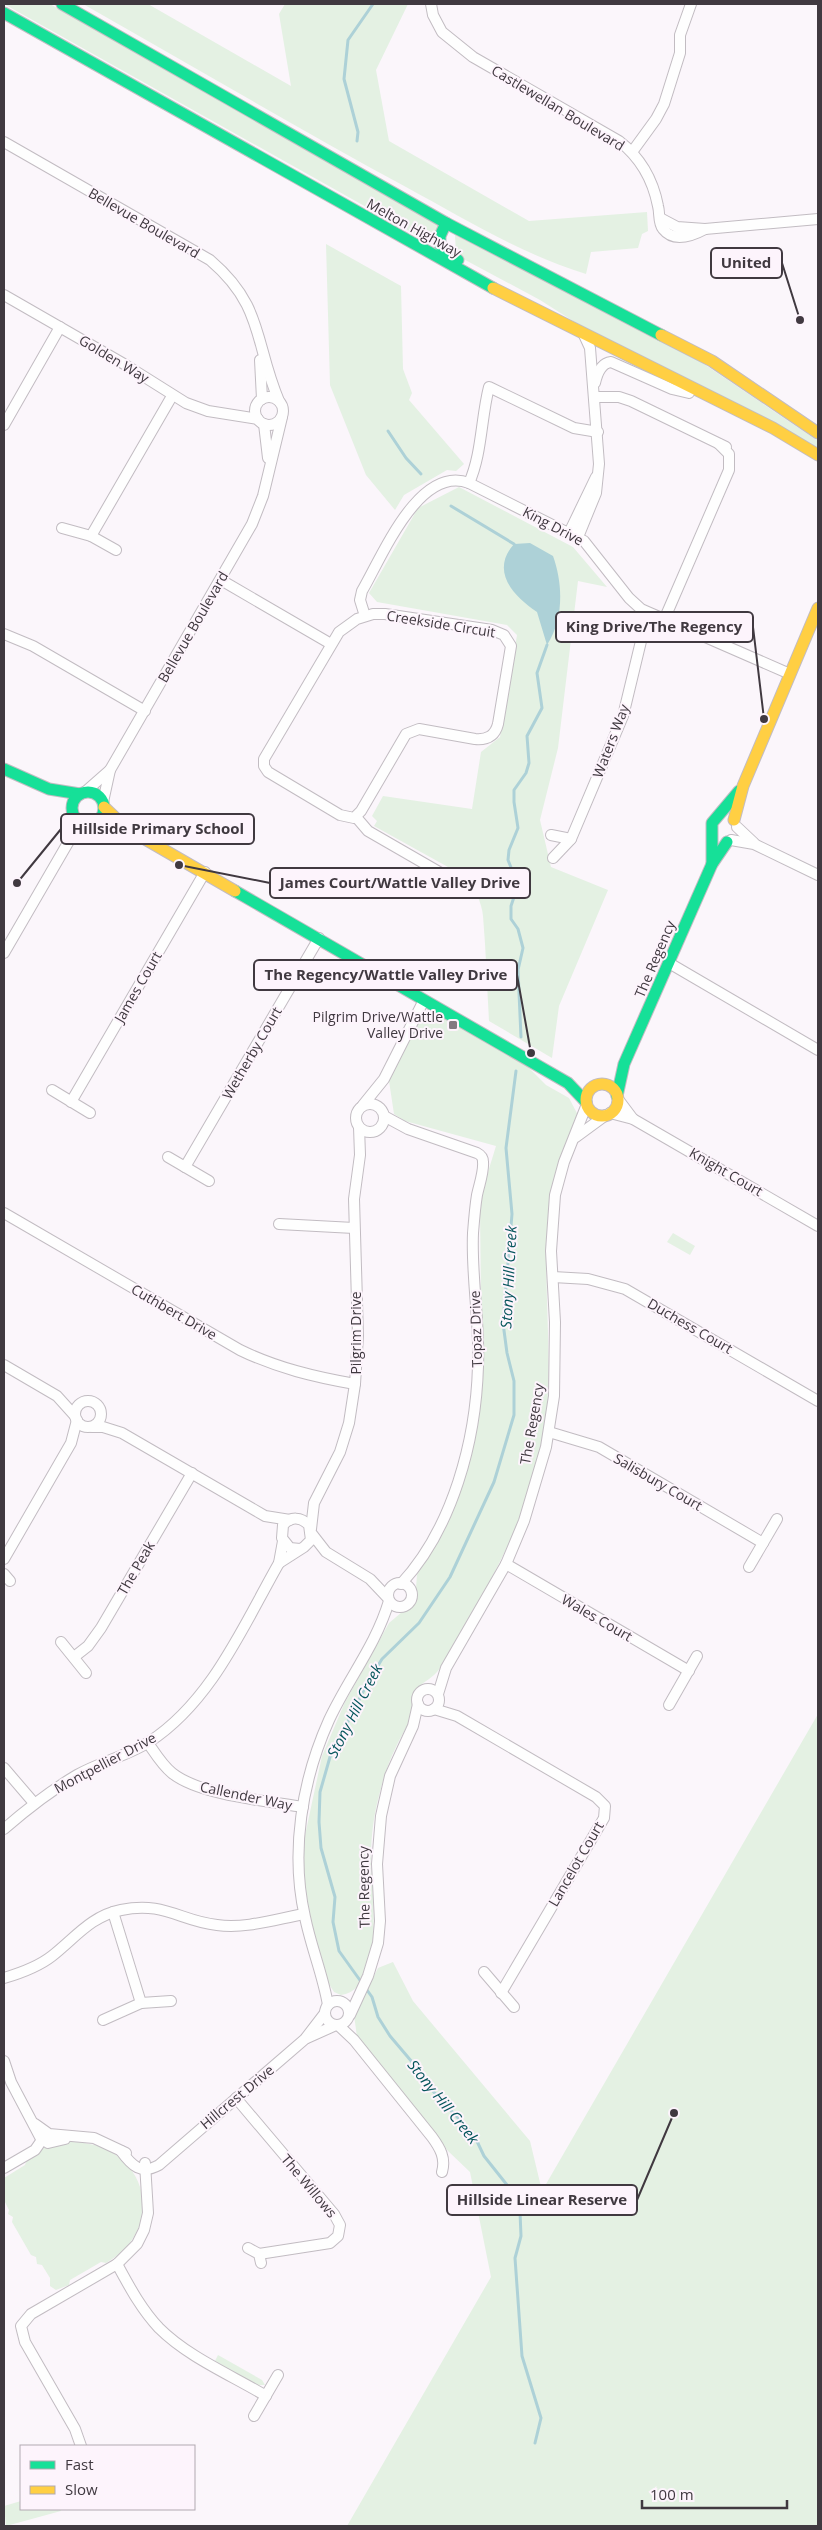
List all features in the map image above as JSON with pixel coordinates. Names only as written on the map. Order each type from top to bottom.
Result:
[{"type":"main road","name":"Melton Highway","points":[[62,4],[446,223],[537,272],[712,361],[818,433]]},
{"type":"main road","name":"Melton Highway","points":[[4,13],[339,204],[478,280],[773,428],[818,455]]},
{"type":"main road","points":[[446,223],[438,242],[444,253],[544,308],[579,332]]},
{"type":"main road","points":[[742,786],[712,823],[712,834],[718,841],[729,841],[736,834],[735,824],[742,786],[818,608]]},
{"type":"main road","points":[[4,769],[49,789],[96,794],[126,828],[568,1083],[596,1114],[608,1114],[616,1107],[617,1097],[608,1086],[568,1083]]},
{"type":"main road","points":[[49,789],[72,812],[78,821],[126,828]]},
{"type":"main road","points":[[72,812],[73,800],[83,793]]},
{"type":"main road","points":[[92,824],[102,817],[104,804]]},
{"type":"main road","points":[[717,817],[726,816],[735,824]]},
{"type":"main road","name":"The Regency","points":[[712,834],[712,864]]},
{"type":"main road","name":"The Regency","points":[[617,1097],[624,1064],[712,864],[729,841]]},
{"type":"main road","name":"The Regency","points":[[597,1085],[624,1064]]},
{"type":"main road","points":[[587,1103],[588,1092],[597,1085]]},
{"type":"street","name":"Castlewellan Boulevard","points":[[425,4],[428,18],[440,40],[456,51],[473,57]]},
{"type":"street","name":"Castlewellan Boulevard","points":[[431,4],[433,15],[442,32],[473,57],[619,141],[632,152],[650,179],[662,228],[678,237],[691,236],[705,229],[818,220]]},
{"type":"street","points":[[632,152],[656,119],[667,96],[680,53],[680,35],[691,4]]},
{"type":"street","name":"Bellevue Boulevard","points":[[4,142],[210,260],[234,283],[243,295],[258,330],[270,378],[279,401]]},
{"type":"street","name":"Golden Way","points":[[4,295],[144,376],[172,396],[197,408],[261,422]]},
{"type":"street","points":[[4,425],[60,327]]},
{"type":"street","name":"Bellevue Boulevard","points":[[258,330],[259,402]]},
{"type":"street","points":[[573,535],[596,493],[600,455],[590,348],[579,332]]},
{"type":"street","points":[[594,384],[605,363],[611,362],[672,389],[716,400]]},
{"type":"street","points":[[469,483],[475,469],[483,410],[489,387],[574,428],[598,432]]},
{"type":"street","points":[[92,536],[172,396]]},
{"type":"street","points":[[270,397],[279,401],[283,408],[282,417],[273,425],[261,422],[259,402],[270,397]]},
{"type":"street","points":[[595,397],[619,397],[631,401],[731,450],[734,456],[733,465],[729,470],[664,620]]},
{"type":"street","name":"Golden Way","points":[[227,414],[259,402]]},
{"type":"street","name":"Bellevue Boulevard","points":[[83,793],[110,770],[221,580],[255,516],[268,479],[282,417]]},
{"type":"street","name":"Bellevue Boulevard","points":[[261,422],[268,448],[268,479]]},
{"type":"street","name":"King Drive","points":[[365,616],[360,600],[362,591],[414,503],[431,489],[449,480],[469,483],[573,535],[594,551],[635,605],[650,614],[790,674]]},
{"type":"street","points":[[62,528],[92,536],[116,550]]},
{"type":"street","points":[[221,580],[331,644]]},
{"type":"street","name":"Creekside Circuit","points":[[385,614],[492,630],[504,635],[511,646],[498,724],[493,735],[483,740],[419,729],[412,730],[406,734],[364,807],[356,817],[340,815],[268,772],[264,763],[265,756],[331,644],[347,625],[365,616],[385,614]]},
{"type":"street","name":"Waters Way","points":[[552,858],[571,839],[623,716],[642,637],[650,614]]},
{"type":"street","points":[[4,634],[33,646],[145,711]]},
{"type":"street","name":"Bellevue Boulevard","points":[[104,804],[110,770]]},
{"type":"street","points":[[4,953],[68,841],[72,812]]},
{"type":"street","points":[[356,817],[368,831],[453,880],[467,884]]},
{"type":"street","points":[[68,841],[92,824]]},
{"type":"street","points":[[735,824],[754,844]]},
{"type":"street","points":[[551,835],[571,839]]},
{"type":"street","points":[[729,841],[754,844],[818,875]]},
{"type":"street","name":"James Court","points":[[72,1102],[205,872]]},
{"type":"street","name":"Wetherby Court","points":[[185,1167],[319,938]]},
{"type":"street","points":[[669,963],[818,1050]]},
{"type":"street","points":[[384,1079],[382,1112],[376,1130],[360,1127],[356,1115],[384,1079],[424,1000]]},
{"type":"street","points":[[52,1090],[90,1113]]},
{"type":"street","name":"Knight Court","points":[[617,1097],[633,1119]]},
{"type":"street","name":"The Regency","points":[[426,1688],[446,1668],[506,1564],[524,1521],[549,1432],[554,1396],[555,1361],[552,1225],[556,1195],[564,1162],[575,1138],[587,1103]]},
{"type":"street","points":[[363,1105],[372,1104],[382,1112]]},
{"type":"street","name":"Topaz Drive","points":[[382,1112],[408,1130]]},
{"type":"street","name":"Knight Court","points":[[608,1114],[633,1119],[818,1226]]},
{"type":"street","name":"The Regency","points":[[575,1138],[608,1114]]},
{"type":"street","name":"Pilgrim Drive","points":[[312,1532],[314,1503],[340,1452],[349,1422],[356,1384],[358,1336],[354,1199],[360,1155],[360,1127]]},
{"type":"street","name":"Topaz Drive","points":[[376,1130],[408,1130],[473,1150],[481,1156],[484,1164],[476,1198],[473,1234],[478,1366],[474,1410],[456,1484],[445,1512],[415,1569],[411,1592]]},
{"type":"street","name":"Pilgrim Drive","points":[[360,1155],[376,1130]]},
{"type":"street","points":[[168,1157],[209,1181]]},
{"type":"street","name":"Cuthbert Drive","points":[[4,1214],[255,1358],[270,1365],[302,1374],[356,1384]]},
{"type":"street","points":[[279,1224],[354,1228]]},
{"type":"street","name":"Duchess Court","points":[[553,1277],[588,1279],[624,1288],[818,1401]]},
{"type":"street","points":[[4,1365],[57,1396],[97,1404],[101,1412],[122,1433]]},
{"type":"street","points":[[57,1396],[76,1418],[90,1427],[103,1427],[122,1433],[192,1473],[265,1516],[290,1548],[326,1552],[370,1579],[395,1607],[403,1607]]},
{"type":"street","points":[[72,1443],[76,1409],[84,1402]]},
{"type":"street","points":[[4,1559],[72,1443],[100,1419],[101,1412]]},
{"type":"street","name":"Salisbury Court","points":[[549,1432],[599,1447],[763,1544]]},
{"type":"street","name":"The Peak","points":[[74,1657],[88,1646],[101,1628],[192,1473]]},
{"type":"street","name":"Pilgrim Drive","points":[[292,1519],[314,1503]]},
{"type":"street","points":[[265,1516],[302,1519],[326,1552]]},
{"type":"street","points":[[282,1539],[284,1525],[292,1519]]},
{"type":"street","points":[[749,1567],[777,1519]]},
{"type":"street","points":[[302,1548],[311,1540],[312,1532]]},
{"type":"street","name":"Montpellier Drive","points":[[4,1829],[34,1803],[78,1775],[148,1743],[170,1727],[205,1690],[279,1563],[282,1539]]},
{"type":"street","name":"Montpellier Drive","points":[[279,1563],[302,1548]]},
{"type":"street","name":"Wales Court","points":[[506,1564],[689,1671]]},
{"type":"street","name":"Topaz Drive","points":[[399,1584],[415,1569]]},
{"type":"street","points":[[370,1579],[407,1586],[411,1592],[411,1599],[382,1626]]},
{"type":"street","points":[[399,1584],[388,1591],[389,1600],[382,1626],[330,1719],[309,1774],[302,1807],[299,1872],[304,1914],[322,1978],[327,2020],[337,2025],[354,2040],[439,2146],[444,2160],[442,2172]]},
{"type":"street","points":[[61,1642],[86,1673]]},
{"type":"street","points":[[669,1705],[698,1656]]},
{"type":"street","name":"The Regency","points":[[439,1696],[446,1668]]},
{"type":"street","points":[[426,1688],[433,1689],[439,1696],[432,1710],[423,1710],[418,1704],[419,1693],[426,1688]]},
{"type":"street","name":"Lancelot Court","points":[[439,1696],[457,1716]]},
{"type":"street","name":"The Regency","points":[[349,2016],[374,1962],[380,1921],[377,1864],[381,1816],[390,1776],[412,1726],[418,1704]]},
{"type":"street","name":"The Regency","points":[[412,1726],[432,1710]]},
{"type":"street","name":"Lancelot Court","points":[[432,1710],[457,1716],[596,1797],[605,1806],[604,1818],[501,1993]]},
{"type":"street","name":"Callender Way","points":[[148,1743],[172,1773],[204,1789],[302,1807]]},
{"type":"street","points":[[4,1768],[34,1803]]},
{"type":"street","points":[[4,1978],[42,1962],[84,1927],[113,1912],[150,1907],[170,1911],[204,1923],[225,1926],[304,1914]]},
{"type":"street","points":[[113,1912],[141,2003]]},
{"type":"street","points":[[484,1972],[514,2007]]},
{"type":"street","points":[[322,1978],[340,2001],[349,2008],[354,2040]]},
{"type":"street","points":[[326,2009],[333,2001],[340,2001],[360,1990]]},
{"type":"street","points":[[104,2020],[141,2003],[171,2001]]},
{"type":"street","name":"Hillcrest Drive","points":[[145,2168],[169,2155],[305,2039],[326,2009]]},
{"type":"street","points":[[337,2025],[345,2023],[349,2016]]},
{"type":"street","name":"Hillcrest Drive","points":[[305,2039],[337,2025]]},
{"type":"street","points":[[4,2062],[14,2087],[43,2137]]},
{"type":"street","name":"The Willows","points":[[236,2098],[334,2214],[340,2225],[338,2236],[330,2243],[260,2258],[248,2248]]},
{"type":"street","points":[[43,2137],[72,2136],[94,2138],[121,2151],[145,2168],[148,2213],[144,2230],[137,2244],[117,2264],[31,2314],[21,2326],[24,2342],[75,2429],[81,2445]]},
{"type":"street","points":[[4,2168],[35,2150],[43,2137]]},
{"type":"street","points":[[117,2264],[143,2308],[167,2336],[266,2396]]},
{"type":"street","points":[[254,2416],[278,2375]]},
{"type":"green space","points":[[4,4],[50,4],[439,226],[434,245]]},
{"type":"green space","points":[[83,4],[148,4],[291,86],[279,14],[285,4],[408,4],[376,70],[389,141],[529,221],[647,212],[648,231],[642,234],[638,248],[591,252],[586,274],[562,266],[516,246],[472,223],[325,142]]},
{"type":"green space","points":[[455,235],[701,362],[818,441],[818,450],[581,326],[540,300],[456,255]]},
{"type":"green space","points":[[326,244],[401,286],[403,369],[412,393],[409,400],[464,464],[456,471],[447,470],[404,495],[395,510],[366,475],[330,385]]},
{"type":"green space","points":[[459,487],[573,547],[607,587],[578,581],[558,748],[540,820],[551,867],[608,890],[559,1006],[552,1058],[489,1021],[483,916],[473,872],[467,868],[457,872],[374,826],[377,821],[372,816],[383,796],[472,809],[481,752],[500,737],[517,635],[507,625],[377,602],[369,593],[418,508]]},
{"type":"green space","points":[[427,1011],[438,1011],[520,1059],[546,1085],[569,1098],[579,1117],[562,1153],[551,1192],[546,1255],[548,1383],[542,1446],[537,1469],[513,1534],[460,1637],[437,1672],[414,1693],[411,1718],[389,1763],[378,1800],[372,1832],[371,1857],[374,1912],[371,1957],[365,1975],[355,1989],[341,1995],[334,1992],[329,1984],[313,1938],[304,1889],[304,1840],[322,1756],[345,1702],[389,1623],[415,1601],[417,1575],[451,1510],[478,1416],[482,1386],[480,1212],[484,1185],[496,1146],[405,1121],[394,1114],[389,1081],[420,1017]]},
{"type":"green space","points":[[673,1233],[695,1246],[690,1255],[667,1242]]},
{"type":"green space","points":[[818,1714],[818,2526],[347,2526],[491,2277],[470,2172],[448,2151],[357,2037],[354,2015],[378,1968],[393,1962],[413,2001],[530,2141],[542,2191]]},
{"type":"green space","points":[[70,2142],[96,2145],[116,2155],[131,2170],[140,2188],[143,2208],[138,2228],[126,2247],[106,2263],[101,2262],[70,2280],[69,2285],[56,2290],[50,2286],[50,2278],[42,2265],[37,2264],[36,2257],[31,2255],[12,2222],[13,2217],[8,2214],[9,2210],[4,2200],[4,2178],[25,2165],[28,2159],[37,2151]]},
{"type":"green space","points":[[218,2355],[262,2380],[265,2385],[255,2385],[215,2361]]},
{"type":"green space","points":[[20,2501],[20,2510],[61,2511],[6,2526],[4,2506]]},
{"type":"water","points":[[530,543],[553,556],[559,578],[559,613],[553,635],[547,645],[537,612],[513,591],[504,573],[507,554],[514,544]]},
{"type":"waterway","name":"Stony Hill Creek","points":[[357,141],[358,132],[344,79],[348,40],[373,4]]},
{"type":"waterway","name":"Stony Hill Creek","points":[[388,431],[406,458],[421,474]]},
{"type":"waterway","name":"Stony Hill Creek","points":[[451,506],[514,544]]},
{"type":"waterway","name":"Stony Hill Creek","points":[[521,1037],[518,970],[523,948],[518,929],[511,919],[511,906],[518,885],[508,860],[509,850],[518,828],[514,790],[526,773],[529,763],[527,736],[542,708],[537,673],[547,645]]},
{"type":"waterway","name":"Stony Hill Creek","points":[[516,1071],[506,1148],[512,1214],[503,1323],[507,1353],[514,1381],[514,1415],[494,1482],[450,1577],[419,1623],[382,1659],[368,1682],[330,1757],[320,1792],[319,1822],[321,1848],[335,1897],[333,1922],[339,1951],[372,1997],[378,2017],[390,2036],[418,2069],[430,2088],[474,2135],[484,2156],[511,2190],[520,2212],[521,2236],[515,2258],[522,2356],[541,2418],[535,2443]]},
{"type":"traffic: fast","points":[[62,4],[446,223],[661,335]]},
{"type":"traffic: fast","points":[[4,13],[493,288]]},
{"type":"traffic: fast","points":[[446,223],[440,236],[440,245],[446,253],[458,260]]},
{"type":"traffic: fast","points":[[4,769],[49,789],[80,794]]},
{"type":"traffic: fast","points":[[712,864],[712,823],[739,791]]},
{"type":"traffic: fast","points":[[88,792],[100,796],[104,808],[100,820],[88,824],[76,820],[72,808],[76,796],[88,792]]},
{"type":"traffic: fast","points":[[617,1096],[624,1064],[712,864],[727,842]]},
{"type":"traffic: fast","points":[[235,891],[568,1083],[586,1102]]},
{"type":"traffic: slow","points":[[493,288],[773,428],[818,455]]},
{"type":"traffic: slow","points":[[661,335],[712,361],[818,433]]},
{"type":"traffic: slow","points":[[734,820],[743,786],[818,608]]},
{"type":"traffic: slow","points":[[104,807],[126,828],[235,891]]},
{"type":"traffic: slow","points":[[602,1084],[613,1089],[618,1100],[613,1111],[602,1116],[591,1111],[586,1100],[591,1089],[602,1084]]},
{"type":"place","name":"United","points":[[800,320]]},
{"type":"place","name":"King Drive/The Regency","points":[[764,719]]},
{"type":"place","name":"James Court/Wattle Valley Drive","points":[[179,865]]},
{"type":"place","name":"Hillside Primary School","points":[[17,883]]},
{"type":"place","name":"Pilgrim Drive/Wattle Valley Drive","points":[[453,1025]]},
{"type":"place","name":"The Regency/Wattle Valley Drive","points":[[531,1053]]},
{"type":"place","name":"Hillside Linear Reserve","points":[[674,2113]]}]
